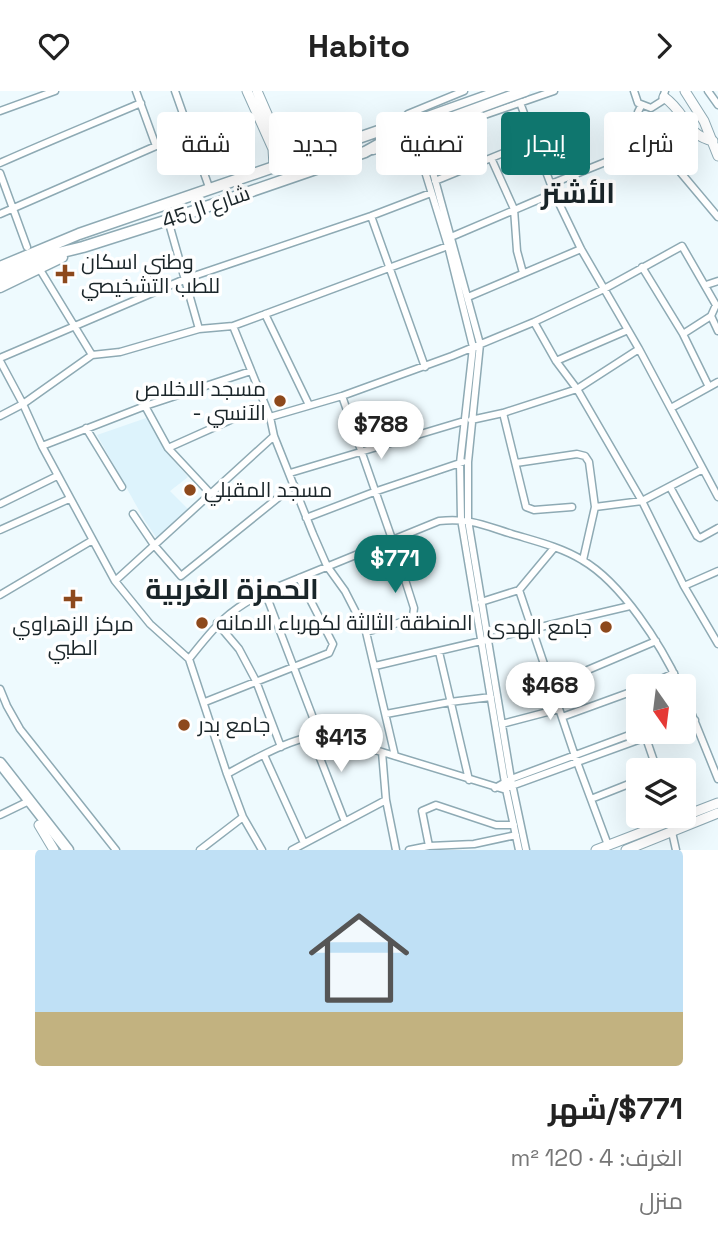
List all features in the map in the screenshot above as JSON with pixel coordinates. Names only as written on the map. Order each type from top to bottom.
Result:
[{"type":"main road","points":[[247,91],[269,133]]},
{"type":"main road","points":[[257,91],[269,125]]},
{"type":"main road","name":"شارع ال45","points":[[452,112],[501,91]]},
{"type":"main road","name":"شارع ال45","points":[[458,112],[525,91]]},
{"type":"main road","points":[[685,91],[704,121],[718,156]]},
{"type":"main road","points":[[664,94],[677,106],[694,134],[713,141]]},
{"type":"main road","name":"شارع ال45","points":[[0,277],[50,255],[168,220],[376,146]]},
{"type":"main road","name":"شارع ال45","points":[[0,267],[79,235],[269,168]]},
{"type":"main road","name":"شارع ال45","points":[[0,260],[27,247],[79,235]]},
{"type":"main road","name":"شارع ال45","points":[[0,288],[83,247]]},
{"type":"main road","points":[[0,763],[26,803]]},
{"type":"main road","points":[[0,774],[44,825],[70,850]]},
{"type":"main road","points":[[596,850],[718,803]]},
{"type":"main road","points":[[629,849],[718,813]]},
{"type":"main road","points":[[44,825],[57,850]]},
{"type":"street","points":[[0,111],[55,91]]},
{"type":"street","points":[[0,214],[156,146],[136,91]]},
{"type":"street","points":[[175,91],[210,190]]},
{"type":"street","points":[[413,112],[464,91]]},
{"type":"street","points":[[516,91],[524,112]]},
{"type":"street","points":[[487,115],[554,91]]},
{"type":"street","points":[[634,91],[635,100],[641,106],[655,107],[664,94]]},
{"type":"street","points":[[708,91],[718,105]]},
{"type":"street","points":[[0,163],[48,140],[141,103]]},
{"type":"street","points":[[639,112],[641,106]]},
{"type":"street","points":[[365,152],[376,150]]},
{"type":"street","points":[[435,181],[501,154]]},
{"type":"street","points":[[491,158],[514,209],[517,251],[523,273]]},
{"type":"street","points":[[551,184],[604,163]]},
{"type":"street","points":[[0,173],[27,247]]},
{"type":"street","points":[[426,175],[476,345]]},
{"type":"street","points":[[433,175],[468,297],[476,345],[464,462],[465,519],[502,725],[519,850]]},
{"type":"street","points":[[548,175],[581,249],[639,349],[718,497]]},
{"type":"street","points":[[683,175],[718,217]]},
{"type":"street","points":[[262,850],[243,817],[226,774],[189,659],[150,624],[115,581],[41,446],[0,360],[185,279],[431,193]]},
{"type":"street","points":[[451,237],[554,193]]},
{"type":"street","points":[[371,216],[425,367]]},
{"type":"street","points":[[168,220],[199,329]]},
{"type":"street","points":[[0,417],[92,355],[120,352],[199,329],[233,326],[448,246]]},
{"type":"street","points":[[270,417],[342,396],[425,367],[534,322],[604,289],[682,246],[716,305],[710,316],[683,334]]},
{"type":"street","points":[[468,297],[581,249]]},
{"type":"street","points":[[642,267],[683,334],[709,387]]},
{"type":"street","points":[[39,268],[92,355]]},
{"type":"street","points":[[706,285],[718,281]]},
{"type":"street","points":[[265,314],[309,405]]},
{"type":"street","points":[[710,316],[718,331]]},
{"type":"street","points":[[534,322],[556,361],[578,389],[642,501],[684,586],[718,644]]},
{"type":"street","points":[[233,326],[270,417],[274,436],[306,518],[327,566],[345,591],[366,632],[395,756]]},
{"type":"street","points":[[556,361],[628,330]]},
{"type":"street","points":[[290,473],[578,389],[639,349]]},
{"type":"street","points":[[41,446],[145,406],[251,371]]},
{"type":"street","points":[[671,408],[718,382]]},
{"type":"street","points":[[342,396],[414,608],[413,616],[405,621],[366,632]]},
{"type":"street","points":[[168,447],[264,405]]},
{"type":"street","points":[[145,406],[168,447],[211,493]]},
{"type":"street","points":[[503,413],[526,507],[529,510],[572,507]]},
{"type":"street","points":[[86,429],[122,487]]},
{"type":"street","points":[[115,581],[274,436]]},
{"type":"street","points":[[516,463],[577,454],[585,456],[589,462],[595,507],[583,560]]},
{"type":"street","points":[[306,518],[464,462]]},
{"type":"street","points":[[595,507],[642,501],[703,469]]},
{"type":"street","points":[[0,504],[57,475]]},
{"type":"street","points":[[133,515],[181,576],[294,485]]},
{"type":"street","points":[[670,487],[696,537],[700,538],[718,528]]},
{"type":"street","points":[[0,530],[69,499]]},
{"type":"street","points":[[465,519],[481,602],[491,697],[526,850]]},
{"type":"street","points":[[189,659],[217,623],[242,603],[265,591],[439,521],[465,519],[583,560],[610,582],[630,606],[656,641],[674,673]]},
{"type":"street","points":[[0,585],[2,593],[91,541]]},
{"type":"street","points":[[481,602],[519,590],[554,548]]},
{"type":"street","points":[[684,586],[718,571]]},
{"type":"street","points":[[205,702],[329,653],[333,644],[299,578]]},
{"type":"street","points":[[519,590],[550,686],[608,845]]},
{"type":"street","points":[[265,591],[320,736]]},
{"type":"street","points":[[375,666],[630,606]]},
{"type":"street","points":[[217,623],[239,649],[256,681],[281,747]]},
{"type":"street","points":[[550,686],[656,641]]},
{"type":"street","points":[[439,652],[469,780]]},
{"type":"street","points":[[0,689],[6,706],[20,729],[116,850]]},
{"type":"street","points":[[562,717],[626,694]]},
{"type":"street","points":[[386,714],[491,697]]},
{"type":"street","points":[[502,725],[559,709]]},
{"type":"street","points":[[696,723],[718,779]]},
{"type":"street","points":[[226,774],[311,735],[382,752],[495,788],[576,759],[626,737]]},
{"type":"street","points":[[311,735],[345,822]]},
{"type":"street","points":[[576,759],[626,744]]},
{"type":"street","points":[[382,752],[386,800],[396,850]]},
{"type":"street","points":[[708,756],[718,753]]},
{"type":"street","points":[[264,755],[304,843]]},
{"type":"street","points":[[591,799],[626,785]]},
{"type":"street","points":[[292,850],[386,800]]},
{"type":"street","points":[[0,815],[26,803]]},
{"type":"street","points":[[429,846],[422,811],[436,805],[496,825],[514,825]]},
{"type":"street","points":[[200,850],[243,817]]},
{"type":"street","points":[[672,832],[676,850]]},
{"type":"street","points":[[409,850],[429,846],[474,844],[516,835]]},
{"type":"shaded area","points":[[149,417],[166,452],[188,477],[170,491],[190,511],[158,540],[97,435]]},
{"type":"place","name":"وطني اسكان للطب التشخيصي","points":[[65,274]]},
{"type":"place","name":"مسجد الاخلاص - الآنسي","points":[[280,401]]},
{"type":"place","name":"مسجد المقبلي","points":[[190,490]]},
{"type":"place","name":"مركز الزهراوي الطبي","points":[[73,599]]},
{"type":"place","name":"المنطقة الثالثة لكهرباء الامانه","points":[[202,623]]},
{"type":"place","name":"جامع الهدى","points":[[606,627]]},
{"type":"place","name":"جامع بدر","points":[[184,725]]},
{"type":"district","name":"الأشتر","points":[[578,193]]},
{"type":"district","name":"الحمزة الغربية","points":[[232,589]]}]
